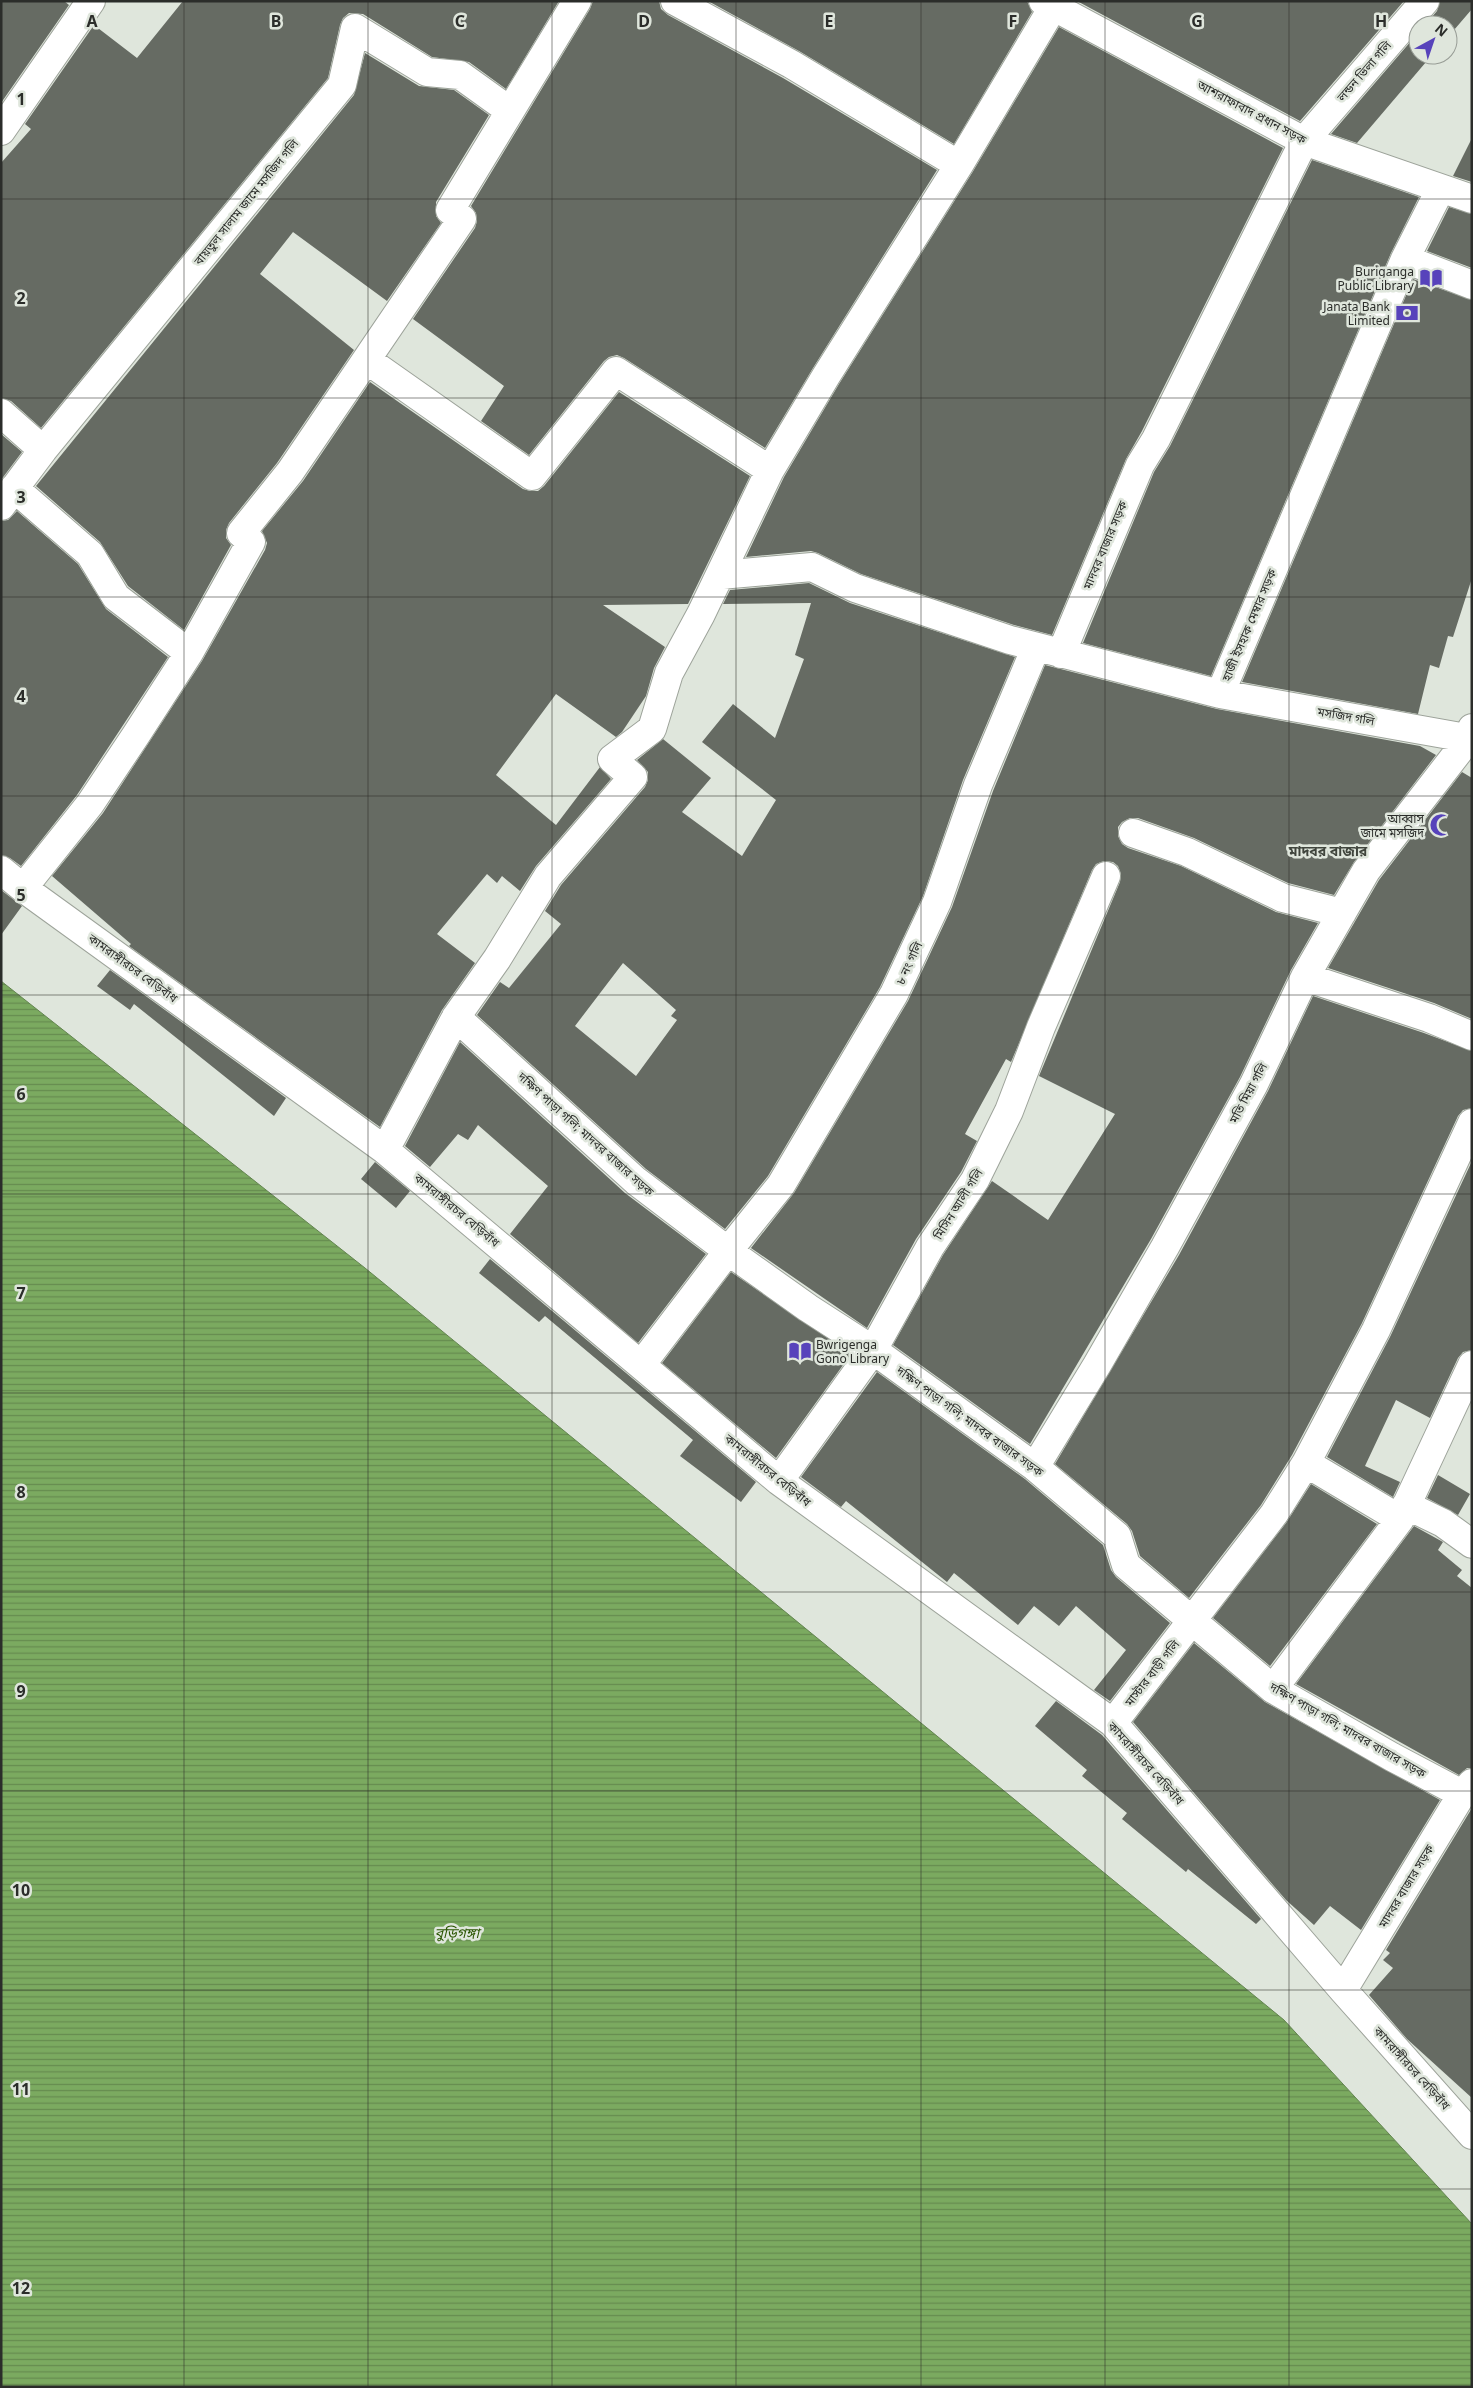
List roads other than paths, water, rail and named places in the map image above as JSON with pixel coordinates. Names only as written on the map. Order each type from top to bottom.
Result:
[{"type":"street","points":[[1,131],[91,1]]},
{"type":"street","points":[[24,888],[90,804],[189,653],[251,542],[242,533],[290,472],[462,219],[450,210],[577,1]]},
{"type":"street","points":[[676,1],[791,64],[960,164]]},
{"type":"street","name":"লন্ডন ভিলা গলি","points":[[1156,439],[1304,140],[1425,1]]},
{"type":"street","points":[[385,1150],[456,1017],[497,959],[548,876],[632,776],[612,759],[652,729],[670,673],[720,575],[770,470],[831,367],[960,164],[1048,4]]},
{"type":"street","name":"আশরাফাবাদ প্রধান সড়ক","points":[[1048,4],[1304,140],[1440,190],[1472,199]]},
{"type":"street","name":"বায়তুল সালাম জামে মসজিদ গলি","points":[[8,497],[43,450],[342,85],[356,28],[427,72],[460,75],[510,111]]},
{"type":"street","name":"হাজী ইসহাক মেম্বার সড়ক","points":[[720,575],[812,567],[855,588],[1048,650],[1220,694],[1405,259],[1440,190]]},
{"type":"street","points":[[1405,259],[1472,285]]},
{"type":"street","points":[[367,360],[532,476],[616,371],[770,470]]},
{"type":"street","points":[[1,413],[43,450]]},
{"type":"street","name":"মাদবর বাজার সড়ক","points":[[1048,650],[1112,535],[1128,490],[1156,439]]},
{"type":"street","points":[[8,497],[90,554],[116,597],[189,653]]},
{"type":"street","name":"৮ নং গলি","points":[[641,1365],[728,1250],[781,1185],[894,994],[937,902],[978,785],[1048,650]]},
{"type":"street","name":"মসজিদ গলি","points":[[1220,694],[1471,735]]},
{"type":"street","name":"মতি মিয়া গলি","points":[[1034,1467],[1097,1366],[1165,1247],[1254,1084],[1305,976],[1366,872],[1471,735]]},
{"type":"street","points":[[1133,832],[1187,852],[1283,898],[1342,913]]},
{"type":"street","name":"কামরাঙ্গীরচর বেড়িবাঁধ","points":[[1,870],[385,1150],[779,1481],[1113,1723],[1472,2135]]},
{"type":"street","name":"মিসিন আলী গলি","points":[[779,1481],[873,1350],[930,1247],[975,1180],[1009,1110],[1041,1027],[1106,876]]},
{"type":"street","points":[[1305,976],[1429,1018],[1472,1036]]},
{"type":"street","name":"দক্ষিণ পাড়া গলি; মাদবর বাজার সড়ক","points":[[456,1017],[636,1181],[808,1308],[873,1350],[1034,1467],[1117,1536],[1126,1566],[1273,1689],[1392,1758],[1467,1789]]},
{"type":"street","name":"মাস্টার বাড়ী গলি","points":[[1113,1723],[1274,1514],[1306,1463],[1376,1330],[1472,1123]]},
{"type":"street","points":[[1273,1689],[1403,1512],[1472,1365]]},
{"type":"street","points":[[1306,1463],[1403,1512],[1443,1523],[1472,1544]]},
{"type":"street","name":"মাদবর বাজার সড়ক","points":[[1344,1990],[1467,1789]]},
{"type":"water","name":"বুড়িগঙ্গা","points":[[1,981],[365,1268],[1284,2020],[1472,2224],[1472,2387],[1,2387]]},
{"type":"place","name":"Buriganga Public Library","points":[[1431,278]]},
{"type":"place","name":"Janata Bank Limited","points":[[1407,313]]},
{"type":"place","name":"আব্বাস জামে মসজিদ","points":[[1441,825]]},
{"type":"place","name":"Bwrigenga Gono Library","points":[[800,1351]]},
{"type":"district","name":"মাদবর বাজার","points":[[1328,850]]}]
